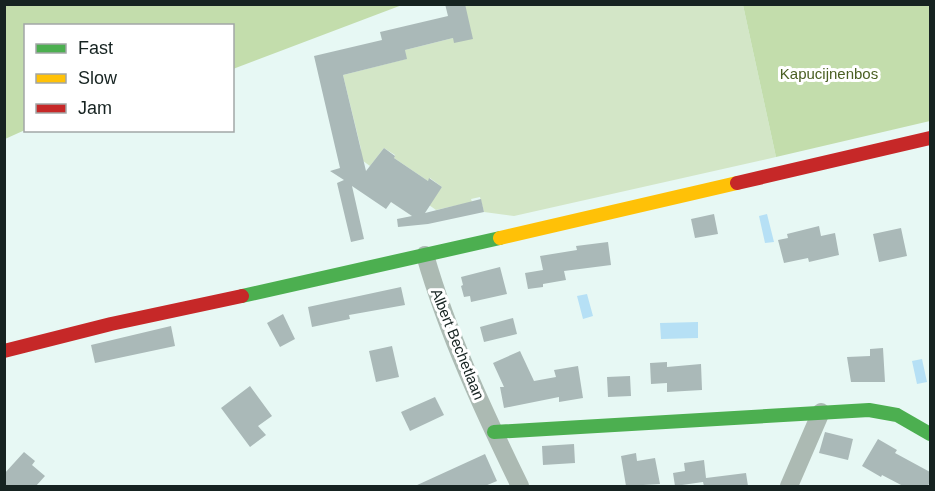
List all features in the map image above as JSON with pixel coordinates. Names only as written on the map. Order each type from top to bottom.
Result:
[{"type":"street","points":[[4,351],[111,324],[425,255],[930,138]]},
{"type":"street","name":"Albert Bechetlaan","points":[[425,255],[434,287],[519,486]]},
{"type":"street","points":[[494,432],[869,410],[897,415],[930,434]]},
{"type":"street","points":[[789,486],[822,412]]},
{"type":"green space","points":[[5,4],[402,5],[234,69],[234,24],[24,24],[24,130],[5,139]]},
{"type":"green space","points":[[465,5],[743,5],[776,157],[514,216],[484,212],[480,197],[471,199],[472,202],[436,210],[429,205],[442,187],[430,178],[428,181],[394,158],[395,155],[384,148],[370,166],[359,158],[361,149],[343,75],[406,59],[405,50],[453,38]]},
{"type":"green space","name":"Kapucijnenbos","points":[[743,5],[930,5],[930,121],[776,157]]},
{"type":"water","points":[[767,214],[774,242],[765,243],[759,216]]},
{"type":"water","points":[[587,294],[593,316],[583,319],[577,296]]},
{"type":"water","points":[[698,322],[698,338],[661,339],[660,323]]},
{"type":"water","points":[[922,359],[927,382],[917,384],[912,361]]},
{"type":"building","points":[[445,4],[465,4],[473,39],[454,43],[453,38],[405,50],[407,59],[343,75],[366,171],[384,148],[395,156],[394,158],[428,181],[429,178],[442,187],[425,213],[481,199],[484,212],[428,224],[398,227],[397,219],[412,216],[391,202],[386,209],[352,186],[364,239],[351,242],[337,183],[344,180],[330,171],[340,168],[314,56],[382,40],[380,32],[448,16]]},
{"type":"building","points":[[714,214],[718,234],[695,238],[691,219]]},
{"type":"building","points":[[819,226],[821,236],[835,233],[839,255],[809,262],[808,258],[784,263],[778,240],[788,238],[787,234]]},
{"type":"building","points":[[901,228],[907,256],[879,262],[873,234]]},
{"type":"building","points":[[608,242],[611,265],[564,271],[566,280],[528,289],[525,273],[543,270],[540,256],[577,250],[576,246]]},
{"type":"building","points":[[500,267],[507,294],[471,302],[470,296],[464,297],[461,277]]},
{"type":"building","points":[[401,287],[405,305],[349,315],[350,319],[312,327],[308,307]]},
{"type":"building","points":[[283,314],[295,339],[280,347],[267,323]]},
{"type":"building","points":[[513,318],[517,334],[484,342],[480,327]]},
{"type":"building","points":[[171,326],[175,346],[95,363],[91,345]]},
{"type":"building","points":[[392,346],[399,377],[376,382],[369,351]]},
{"type":"building","points":[[883,348],[885,382],[851,382],[847,357],[870,356],[870,349]]},
{"type":"building","points":[[520,351],[534,381],[556,377],[554,370],[578,366],[583,398],[559,402],[559,397],[504,408],[500,387],[504,387],[493,363]]},
{"type":"building","points":[[667,362],[667,367],[701,364],[702,390],[667,392],[667,383],[651,384],[650,363]]},
{"type":"building","points":[[630,376],[631,396],[608,397],[607,377]]},
{"type":"building","points":[[250,386],[272,416],[258,426],[266,435],[250,447],[221,408]]},
{"type":"building","points":[[435,397],[444,415],[410,431],[401,412]]},
{"type":"building","points":[[825,432],[853,439],[848,460],[819,453]]},
{"type":"building","points":[[878,439],[897,450],[895,453],[930,472],[928,486],[903,486],[862,466]]},
{"type":"building","points":[[574,444],[575,463],[543,465],[542,446]]},
{"type":"building","points":[[24,452],[35,461],[32,465],[45,476],[36,486],[4,486],[4,474]]},
{"type":"building","points":[[636,453],[637,461],[655,458],[660,484],[626,486],[621,456]]},
{"type":"building","points":[[485,454],[497,481],[485,486],[415,486]]},
{"type":"building","points":[[704,460],[706,478],[746,473],[748,486],[704,486],[703,482],[675,486],[673,473],[685,471],[684,463]]},
{"type":"traffic: fast","points":[[242,296],[500,238]]},
{"type":"traffic: fast","points":[[494,432],[869,410],[897,415],[930,434]]},
{"type":"traffic: slow","points":[[500,238],[737,183]]},
{"type":"traffic: jam","points":[[737,183],[930,138]]},
{"type":"traffic: jam","points":[[4,351],[111,324],[242,296]]}]
